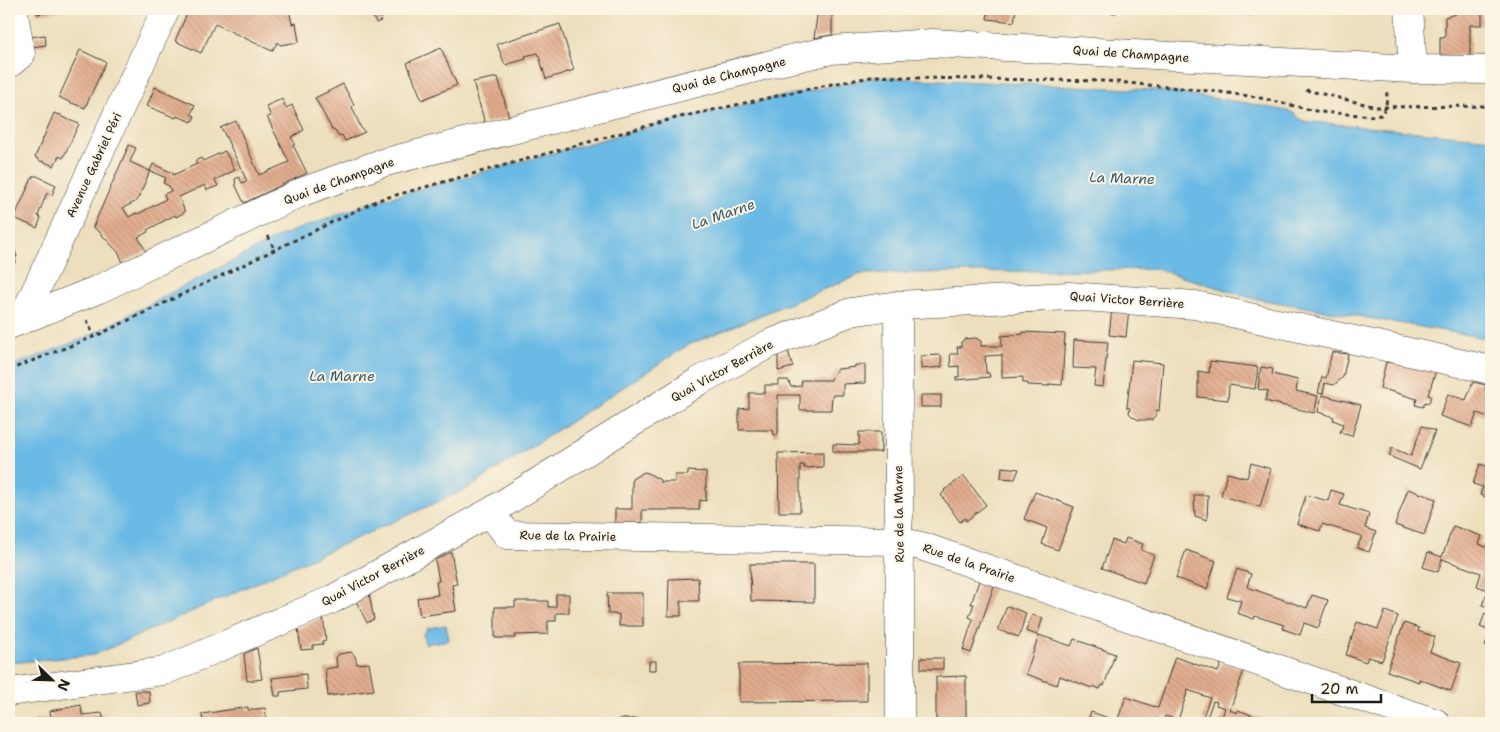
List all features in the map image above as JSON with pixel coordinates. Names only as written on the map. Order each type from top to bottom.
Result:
[{"type":"street","points":[[9,64],[21,54],[13,9]]},
{"type":"street","name":"Avenue Gabriel Péri","points":[[15,322],[166,9]]},
{"type":"street","points":[[1409,9],[1413,69]]},
{"type":"street","name":"Quai de Champagne","points":[[15,322],[100,290],[302,192],[382,163],[831,50],[932,43],[1413,69],[1491,70]]},
{"type":"street","name":"Quai Victor Berrière","points":[[9,692],[164,671],[332,600],[490,512],[699,381],[770,344],[851,312],[898,305],[1069,296],[1195,305],[1491,370]]},
{"type":"street","name":"Rue de la Marne","points":[[898,305],[899,516],[897,541],[900,569],[900,723]]},
{"type":"street","name":"Rue de la Prairie","points":[[490,512],[507,535],[897,541],[921,546],[1436,723]]},
{"type":"path","points":[[9,370],[94,336],[378,200],[676,118],[795,91],[877,76],[1144,84],[1256,97],[1320,112],[1374,116],[1381,115],[1386,107],[1387,95]]},
{"type":"path","points":[[1303,90],[1386,107],[1491,106]]},
{"type":"path","points":[[267,234],[275,250]]},
{"type":"path","points":[[86,318],[94,336]]},
{"type":"water","points":[[337,9],[355,9],[350,16],[342,16]]},
{"type":"water","name":"La Marne","points":[[874,77],[1154,90],[1247,103],[1292,112],[1303,121],[1491,139],[1491,339],[1252,298],[1157,269],[861,274],[688,345],[467,489],[94,655],[9,663],[9,367],[82,339],[282,235],[380,200],[682,118]]},
{"type":"water","points":[[446,625],[449,640],[425,644],[423,634],[428,628]]},
{"type":"building","points":[[36,9],[61,9],[62,10],[37,14]]},
{"type":"building","points":[[189,9],[206,9],[210,11],[211,9],[289,9],[292,24],[296,23],[299,42],[280,45],[278,42],[272,51],[215,24],[201,53],[175,41]]},
{"type":"building","points":[[818,9],[832,9],[832,35],[814,38]]},
{"type":"building","points":[[984,9],[1016,9],[1014,22],[987,19],[988,13],[984,12]]},
{"type":"building","points":[[1086,9],[1116,9],[1116,13],[1086,11]]},
{"type":"building","points":[[1207,9],[1252,9],[1252,15],[1207,12]]},
{"type":"building","points":[[1469,9],[1491,9],[1491,12],[1482,12],[1482,25],[1470,25],[1470,56],[1440,55],[1440,37],[1445,37],[1445,17],[1456,14],[1456,10],[1469,11]]},
{"type":"building","points":[[379,15],[381,21],[376,23],[373,17]]},
{"type":"building","points":[[560,24],[574,70],[546,79],[538,53],[525,56],[526,59],[505,65],[497,44]]},
{"type":"building","points":[[45,35],[46,45],[32,47],[30,37]]},
{"type":"building","points":[[441,48],[457,85],[422,100],[407,63]]},
{"type":"building","points":[[80,50],[106,62],[85,108],[59,97]]},
{"type":"building","points":[[498,77],[509,117],[485,123],[473,82]]},
{"type":"building","points":[[343,84],[354,105],[352,107],[361,128],[365,132],[345,141],[342,135],[338,136],[335,130],[333,131],[315,98]]},
{"type":"building","points":[[155,87],[195,105],[191,114],[195,116],[192,122],[177,116],[176,118],[147,106]]},
{"type":"building","points":[[282,99],[286,108],[292,105],[304,130],[291,137],[307,173],[244,203],[236,186],[235,179],[239,177],[242,183],[247,181],[220,128],[236,121],[259,175],[289,162],[267,117],[271,116],[266,106]]},
{"type":"building","points":[[54,113],[60,114],[62,117],[79,124],[63,158],[59,156],[54,166],[42,162],[35,157]]},
{"type":"building","points":[[129,145],[136,148],[130,162],[150,171],[153,164],[173,173],[173,175],[197,164],[195,161],[201,158],[203,161],[225,151],[235,170],[215,180],[218,186],[207,190],[205,185],[179,197],[185,212],[176,217],[175,215],[138,237],[146,251],[123,263],[119,253],[93,227]],"holes":[[[150,171],[166,178],[163,183],[169,186],[171,191],[164,194],[166,199],[129,217],[123,208],[137,201]]]},
{"type":"building","points":[[33,176],[56,185],[52,195],[47,193],[38,216],[41,218],[37,228],[14,218]]},
{"type":"building","points":[[9,241],[12,241],[17,257],[15,257],[16,262],[9,264]]},
{"type":"building","points":[[1112,308],[1129,310],[1126,337],[1109,335]]},
{"type":"building","points":[[1023,332],[1065,334],[1062,385],[1028,385],[1028,383],[1023,383],[1023,377],[1002,378],[1002,355],[985,356],[986,373],[989,373],[990,377],[956,380],[956,377],[959,377],[959,366],[951,367],[950,354],[958,354],[957,347],[961,347],[961,342],[965,339],[976,338],[981,341],[981,346],[1002,346],[1001,336],[1023,334]]},
{"type":"building","points":[[1074,340],[1108,342],[1103,387],[1094,386],[1096,369],[1073,368]]},
{"type":"building","points":[[788,351],[793,367],[778,371],[778,354]]},
{"type":"building","points":[[1332,352],[1348,354],[1343,377],[1334,385],[1325,383],[1323,394],[1318,393],[1322,377],[1326,378]]},
{"type":"building","points":[[941,355],[942,367],[921,369],[921,356]]},
{"type":"building","points":[[1132,360],[1163,363],[1159,411],[1156,410],[1156,415],[1152,420],[1139,420],[1133,417],[1129,413],[1130,408],[1127,407]]},
{"type":"building","points":[[1210,361],[1258,367],[1255,389],[1229,385],[1228,400],[1198,397],[1198,371],[1209,373]]},
{"type":"building","points":[[1386,362],[1420,366],[1436,371],[1428,395],[1431,396],[1429,403],[1425,402],[1423,407],[1415,405],[1417,399],[1380,388]]},
{"type":"building","points":[[855,365],[865,365],[865,383],[843,384],[843,395],[832,395],[831,410],[800,410],[800,395],[778,395],[778,435],[774,435],[773,430],[739,430],[739,409],[749,408],[749,393],[765,393],[765,385],[778,385],[778,380],[788,380],[791,387],[801,386],[802,380],[831,380],[838,369],[855,367]]},
{"type":"building","points":[[1261,367],[1273,369],[1272,374],[1298,380],[1296,391],[1318,396],[1314,413],[1265,401],[1268,391],[1258,389]]},
{"type":"building","points":[[1473,382],[1486,385],[1485,389],[1491,391],[1491,418],[1477,413],[1472,427],[1440,416],[1448,394],[1466,400]]},
{"type":"building","points":[[921,395],[941,395],[941,407],[921,407]]},
{"type":"building","points":[[1322,395],[1361,405],[1352,436],[1340,433],[1343,424],[1333,420],[1334,417],[1318,412]]},
{"type":"building","points":[[1422,426],[1435,431],[1420,469],[1389,456],[1392,448],[1411,456]]},
{"type":"building","points":[[859,432],[881,432],[881,452],[833,452],[833,444],[859,445]]},
{"type":"building","points":[[823,452],[823,467],[804,468],[804,465],[800,465],[800,512],[779,512],[778,453]]},
{"type":"building","points":[[1251,463],[1271,469],[1260,507],[1221,496],[1227,473],[1247,478]]},
{"type":"building","points":[[1480,464],[1491,468],[1491,499],[1480,495],[1483,487],[1473,484]]},
{"type":"building","points":[[1002,467],[1019,469],[1015,479],[1001,478]]},
{"type":"building","points":[[688,471],[706,472],[706,501],[700,500],[699,510],[642,510],[642,523],[615,523],[615,509],[632,509],[632,479],[644,472],[660,480],[660,482],[675,482],[675,475],[688,475]]},
{"type":"building","points":[[964,476],[986,505],[966,521],[965,518],[960,522],[941,495],[944,490]]},
{"type":"building","points":[[1408,489],[1436,499],[1424,535],[1395,525]]},
{"type":"building","points":[[1331,490],[1344,494],[1340,505],[1369,514],[1365,528],[1376,532],[1369,552],[1357,548],[1362,536],[1322,524],[1320,531],[1297,524],[1306,495],[1328,501]]},
{"type":"building","points":[[1035,492],[1074,507],[1058,550],[1042,544],[1047,528],[1024,519]]},
{"type":"building","points":[[1194,495],[1208,495],[1207,520],[1195,516]]},
{"type":"building","points":[[1453,526],[1482,536],[1479,544],[1491,549],[1491,581],[1488,590],[1477,586],[1481,573],[1442,559],[1438,572],[1423,567],[1428,552],[1442,557]]},
{"type":"building","points":[[1126,538],[1143,544],[1141,550],[1154,555],[1144,583],[1102,568],[1112,540],[1124,544]]},
{"type":"building","points":[[1186,550],[1216,561],[1207,589],[1176,578]]},
{"type":"building","points":[[451,552],[457,584],[452,585],[456,611],[420,616],[417,598],[438,595],[436,582],[439,581],[435,560]]},
{"type":"building","points":[[750,564],[814,564],[814,602],[751,601]]},
{"type":"building","points":[[1237,569],[1251,574],[1247,587],[1307,608],[1312,595],[1328,600],[1318,628],[1304,623],[1300,635],[1283,629],[1284,625],[1255,616],[1254,619],[1237,613],[1241,601],[1227,597]]},
{"type":"building","points":[[698,578],[699,601],[681,601],[681,616],[668,616],[669,579]]},
{"type":"building","points":[[980,578],[995,583],[971,653],[963,650],[973,619],[969,617],[974,604],[971,604]]},
{"type":"building","points":[[607,593],[643,593],[643,626],[619,626],[619,614],[608,614]]},
{"type":"building","points":[[369,594],[374,619],[367,623],[356,601]]},
{"type":"building","points":[[556,594],[569,594],[569,613],[556,613],[556,621],[548,621],[548,634],[515,635],[515,638],[495,638],[495,607],[515,607],[515,601],[548,601],[548,607],[556,607]]},
{"type":"building","points":[[1486,595],[1491,597],[1491,608],[1482,605]]},
{"type":"building","points":[[1007,606],[1026,613],[1019,637],[998,630]]},
{"type":"building","points":[[1385,611],[1398,616],[1382,661],[1368,657],[1366,662],[1346,655],[1357,622],[1378,629]]},
{"type":"building","points":[[1485,613],[1491,615],[1491,648],[1485,646],[1490,631],[1480,627]]},
{"type":"building","points":[[1032,615],[1043,618],[1037,635],[1026,631]]},
{"type":"building","points":[[323,617],[326,640],[322,641],[323,644],[313,645],[313,649],[301,650],[298,629]]},
{"type":"building","points":[[1404,623],[1419,628],[1418,631],[1435,637],[1430,652],[1461,663],[1451,691],[1419,679],[1419,682],[1387,671]]},
{"type":"building","points":[[1039,635],[1071,646],[1074,639],[1115,654],[1104,686],[1102,685],[1100,689],[1093,686],[1092,688],[1060,676],[1057,685],[1026,674]]},
{"type":"building","points":[[257,648],[262,679],[247,681],[244,654]]},
{"type":"building","points":[[351,652],[355,656],[357,664],[369,663],[374,690],[328,696],[325,669],[337,667],[336,658],[339,654]]},
{"type":"building","points":[[1175,657],[1218,672],[1222,662],[1244,670],[1230,710],[1237,713],[1238,710],[1262,719],[1261,723],[1220,723],[1225,708],[1216,705],[1217,702],[1213,701],[1206,720],[1202,719],[1210,698],[1188,690],[1178,720],[1165,716],[1162,723],[1087,723],[1091,712],[1117,721],[1126,697],[1158,708]]},
{"type":"building","points":[[921,658],[943,658],[943,669],[921,669]]},
{"type":"building","points":[[649,661],[656,661],[656,670],[649,670]]},
{"type":"building","points":[[867,663],[867,701],[739,702],[739,664]]},
{"type":"building","points":[[306,674],[307,689],[280,692],[280,696],[275,696],[272,678]]},
{"type":"building","points":[[966,676],[966,723],[936,723],[936,677]]},
{"type":"building","points":[[135,691],[149,691],[150,703],[137,705]]},
{"type":"building","points":[[1491,692],[1491,706],[1487,704]]},
{"type":"building","points":[[81,705],[82,715],[102,713],[104,723],[37,723],[36,719],[51,718],[50,711]]},
{"type":"building","points":[[248,707],[248,710],[265,708],[267,723],[203,723],[202,714]]},
{"type":"building","points":[[487,719],[488,723],[481,723],[481,720]]},
{"type":"building","points":[[618,719],[639,719],[639,723],[618,723]]}]
